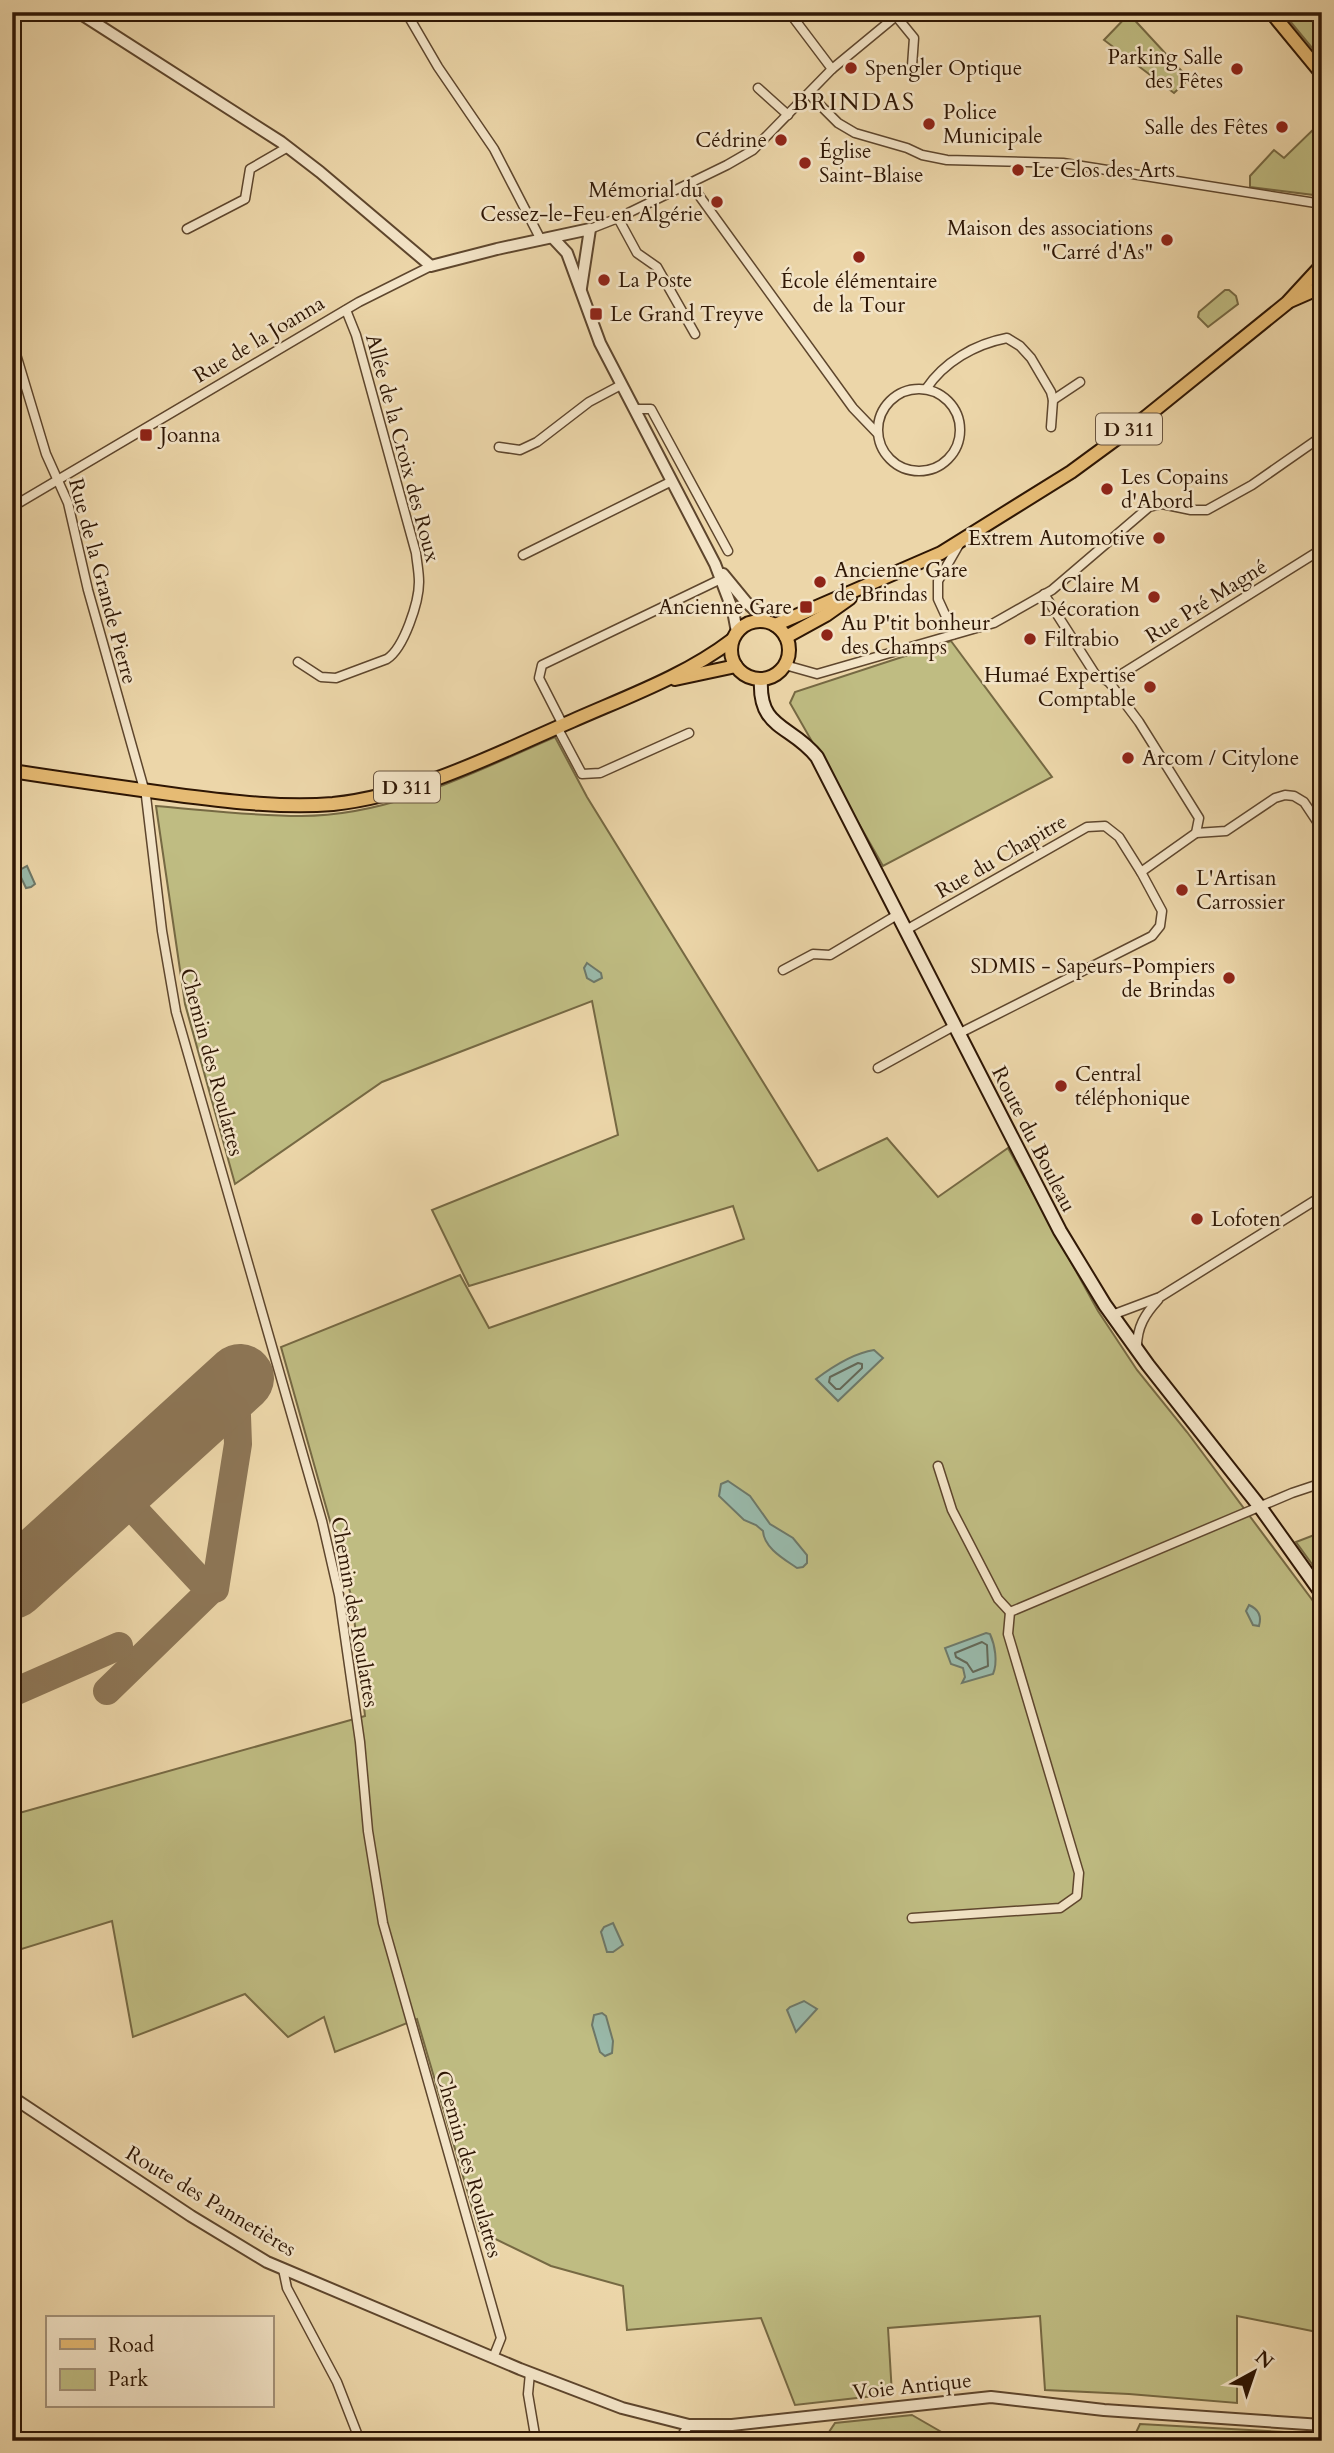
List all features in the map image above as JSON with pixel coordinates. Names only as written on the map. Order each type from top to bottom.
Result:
[{"type":"main road","points":[[1271,12],[1322,74]]},
{"type":"main road","name":"D 311","points":[[771,624],[862,589],[942,553],[1016,508],[1103,449],[1287,303],[1322,265]]},
{"type":"main road","name":"D 311","points":[[1287,303],[1322,287]]},
{"type":"main road","name":"D 311","points":[[786,637],[826,615],[862,589]]},
{"type":"main road","points":[[751,622],[771,624],[786,637],[789,647],[785,665],[779,672],[761,679],[751,678],[736,666],[731,649],[735,636],[751,622]]},
{"type":"main road","name":"D 311","points":[[12,771],[240,802],[304,805],[335,803],[391,792],[474,764],[651,686],[718,651],[735,636]]},
{"type":"main road","name":"D 311","points":[[651,686],[736,666]]},
{"type":"main road","name":"Route du Bouleau","points":[[761,679],[760,698],[765,711],[780,728],[805,741],[817,757],[1060,1231],[1112,1315],[1260,1507],[1322,1594]]},
{"type":"street","points":[[78,12],[288,147],[431,266]]},
{"type":"street","points":[[406,12],[438,66],[494,149],[541,240]]},
{"type":"street","points":[[789,12],[832,69]]},
{"type":"street","points":[[581,288],[590,229],[618,218],[753,150],[832,69],[899,14],[914,38],[912,66]]},
{"type":"street","points":[[758,88],[788,115]]},
{"type":"street","points":[[809,94],[838,123],[855,133],[922,155],[947,160],[1063,163],[1319,206]]},
{"type":"street","points":[[187,229],[245,199],[250,169],[288,147]]},
{"type":"street","points":[[690,183],[853,408],[877,433],[884,453],[900,468],[913,472],[928,471],[946,461],[958,444],[960,430],[958,415],[950,403],[939,394],[926,389],[913,389],[890,399],[883,409],[877,433]]},
{"type":"street","points":[[618,218],[637,253],[657,267],[695,334]]},
{"type":"street","name":"Rue de la Joanna","points":[[12,508],[346,310],[431,266],[590,229]]},
{"type":"street","points":[[572,264],[571,252],[577,233]]},
{"type":"street","points":[[553,238],[567,253],[600,343],[715,564],[733,611],[735,636]]},
{"type":"street","name":"Allée de la Croix des Roux","points":[[298,662],[321,677],[335,678],[395,654],[411,617],[419,584],[416,554],[356,335],[346,310]]},
{"type":"street","points":[[926,389],[935,375],[966,352],[989,341],[1007,338],[1020,346],[1031,358],[1051,392],[1051,427]]},
{"type":"street","name":"Rue de la Grande Pierre","points":[[12,341],[46,454],[68,503],[88,590],[144,790]]},
{"type":"street","points":[[1053,400],[1080,382]]},
{"type":"street","points":[[499,447],[520,450],[537,442],[589,402],[621,385]]},
{"type":"street","points":[[635,409],[651,409],[727,551]]},
{"type":"street","points":[[785,665],[817,674],[994,622],[1044,594],[1149,507],[1162,504],[1191,510],[1207,510],[1252,485],[1318,439],[1322,440]]},
{"type":"street","points":[[523,555],[672,481]]},
{"type":"street","points":[[954,634],[938,599],[938,581],[961,541]]},
{"type":"street","name":"Rue Pré Magné","points":[[1109,682],[1322,550]]},
{"type":"street","points":[[715,564],[736,591],[771,624]]},
{"type":"street","points":[[689,733],[600,773],[582,774],[539,678],[542,665],[721,579]]},
{"type":"street","points":[[1044,594],[1095,674],[1109,682],[1139,722],[1199,818],[1196,833]]},
{"type":"street","name":"Chemin des Roulattes","points":[[144,790],[162,931],[176,1012],[322,1521],[339,1595],[368,1830],[383,1923],[501,2338],[493,2358]]},
{"type":"street","points":[[1141,872],[1196,833],[1226,831],[1275,798],[1285,795],[1294,796],[1304,802],[1321,827]]},
{"type":"street","name":"Rue du Chapitre","points":[[906,930],[1087,827],[1105,826],[1119,837],[1162,911],[1160,926],[1152,936],[956,1030]]},
{"type":"street","points":[[783,970],[813,954],[830,955],[897,915]]},
{"type":"street","points":[[878,1068],[956,1030]]},
{"type":"street","points":[[1112,1315],[1160,1297],[1322,1196]]},
{"type":"street","points":[[1137,1349],[1137,1337],[1144,1316],[1160,1297]]},
{"type":"street","points":[[912,1918],[1060,1908],[1077,1896],[1079,1873],[1008,1634],[1010,1612],[998,1599],[952,1510],[938,1466]]},
{"type":"street","points":[[1010,1612],[1322,1483]]},
{"type":"street","name":"Route des Pannetières","points":[[12,2097],[191,2216],[267,2262],[516,2368]]},
{"type":"street","points":[[283,2269],[287,2288],[337,2382],[360,2441]]},
{"type":"street","name":"Voie Antique","points":[[516,2368],[622,2408],[689,2425],[732,2426],[992,2397],[1104,2410],[1322,2425]]},
{"type":"street","points":[[530,2373],[528,2394],[536,2441]]},
{"type":"street","points":[[678,2441],[689,2425]]},
{"type":"green space","points":[[1304,12],[1322,12],[1322,60],[1289,20]]},
{"type":"green space","points":[[1129,14],[1189,79],[1174,93],[1104,40]]},
{"type":"green space","points":[[1322,121],[1322,196],[1250,187],[1250,176],[1274,150],[1284,158]]},
{"type":"green space","points":[[1225,290],[1236,296],[1238,304],[1208,327],[1198,317],[1199,312]]},
{"type":"green space","points":[[951,641],[1052,777],[883,866],[790,703],[795,692]]},
{"type":"green space","points":[[555,737],[587,797],[818,1171],[887,1138],[938,1197],[1008,1148],[1098,1311],[1137,1370],[1187,1432],[1322,1613],[1322,2333],[1237,2316],[1237,2403],[1045,2390],[1040,2316],[888,2328],[892,2394],[795,2405],[761,2318],[627,2330],[623,2286],[551,2266],[479,2231],[417,2019],[335,2052],[324,2017],[288,2037],[245,1994],[133,2037],[112,1921],[12,1952],[12,1815],[365,1716],[352,1599],[281,1347],[460,1275],[489,1328],[744,1239],[733,1206],[469,1286],[432,1210],[618,1135],[592,1001],[382,1082],[235,1184],[185,1004],[156,806],[301,816],[368,809],[432,790]]},
{"type":"green space","points":[[1322,1532],[1322,1578],[1296,1542]]},
{"type":"green space","points":[[912,2415],[957,2441],[823,2441],[835,2423]]},
{"type":"green space","points":[[1140,2424],[1322,2434],[1322,2441],[1132,2441]]},
{"type":"water","points":[[27,866],[35,884],[26,888],[18,871]]},
{"type":"water","points":[[587,963],[601,973],[602,978],[594,982],[587,978],[584,968]]},
{"type":"water","points":[[874,1350],[883,1358],[838,1401],[816,1379],[851,1357]]},
{"type":"water","points":[[728,1481],[750,1496],[770,1524],[793,1538],[807,1555],[807,1563],[803,1567],[797,1568],[776,1552],[767,1543],[763,1531],[744,1520],[719,1496],[721,1484]]},
{"type":"water","points":[[1249,1605],[1259,1613],[1259,1626],[1253,1625],[1246,1611]]},
{"type":"water","points":[[986,1633],[990,1634],[994,1648],[993,1674],[962,1683],[965,1677],[963,1668],[951,1664],[945,1648]]},
{"type":"water","points":[[613,1923],[623,1945],[613,1952],[607,1952],[601,1932],[604,1927]]},
{"type":"water","points":[[804,2001],[817,2009],[796,2032],[787,2010]]},
{"type":"water","points":[[602,2013],[606,2016],[613,2041],[612,2053],[605,2056],[600,2052],[592,2025],[594,2015]]},
{"type":"taxiway","points":[[215,1589],[238,1444],[237,1416],[229,1388]]},
{"type":"taxiway","points":[[107,1691],[210,1591],[115,1489]]},
{"type":"taxiway","points":[[12,1693],[119,1646]]},
{"type":"runway","points":[[12,1585],[240,1378]]},
{"type":"place","name":"Spengler Optique","points":[[851,68]]},
{"type":"place","name":"Parking Salle des Fêtes","points":[[1237,69]]},
{"type":"place","name":"Police Municipale","points":[[929,124]]},
{"type":"place","name":"Salle des Fêtes","points":[[1282,127]]},
{"type":"place","name":"Cédrine","points":[[781,140]]},
{"type":"place","name":"Église Saint-Blaise","points":[[805,163]]},
{"type":"place","name":"Le Clos des Arts","points":[[1018,170]]},
{"type":"place","name":"Mémorial du Cessez-le-Feu en Algérie","points":[[717,202]]},
{"type":"place","name":"Maison des associations \"Carré d'As\"","points":[[1167,240]]},
{"type":"place","name":"École élémentaire de la Tour","points":[[859,257]]},
{"type":"place","name":"La Poste","points":[[604,280]]},
{"type":"place","name":"Le Grand Treyve","points":[[596,314]]},
{"type":"place","name":"Joanna","points":[[146,435]]},
{"type":"place","name":"Les Copains d'Abord","points":[[1107,489]]},
{"type":"place","name":"Extrem Automotive","points":[[1159,538]]},
{"type":"place","name":"Ancienne Gare de Brindas","points":[[820,582]]},
{"type":"place","name":"Claire M Décoration","points":[[1154,597]]},
{"type":"place","name":"Ancienne Gare","points":[[806,607]]},
{"type":"place","name":"Au P'tit bonheur des Champs","points":[[827,635]]},
{"type":"place","name":"Filtrabio","points":[[1030,639]]},
{"type":"place","name":"Humaé Expertise Comptable","points":[[1150,687]]},
{"type":"place","name":"Arcom / Citylone","points":[[1128,758]]},
{"type":"place","name":"L'Artisan Carrossier","points":[[1182,890]]},
{"type":"place","name":"SDMIS - Sapeurs-Pompiers de Brindas","points":[[1229,978]]},
{"type":"place","name":"Central téléphonique","points":[[1061,1086]]},
{"type":"place","name":"Lofoten","points":[[1197,1219]]},
{"type":"district","name":"BRINDAS","points":[[854,102]]}]
